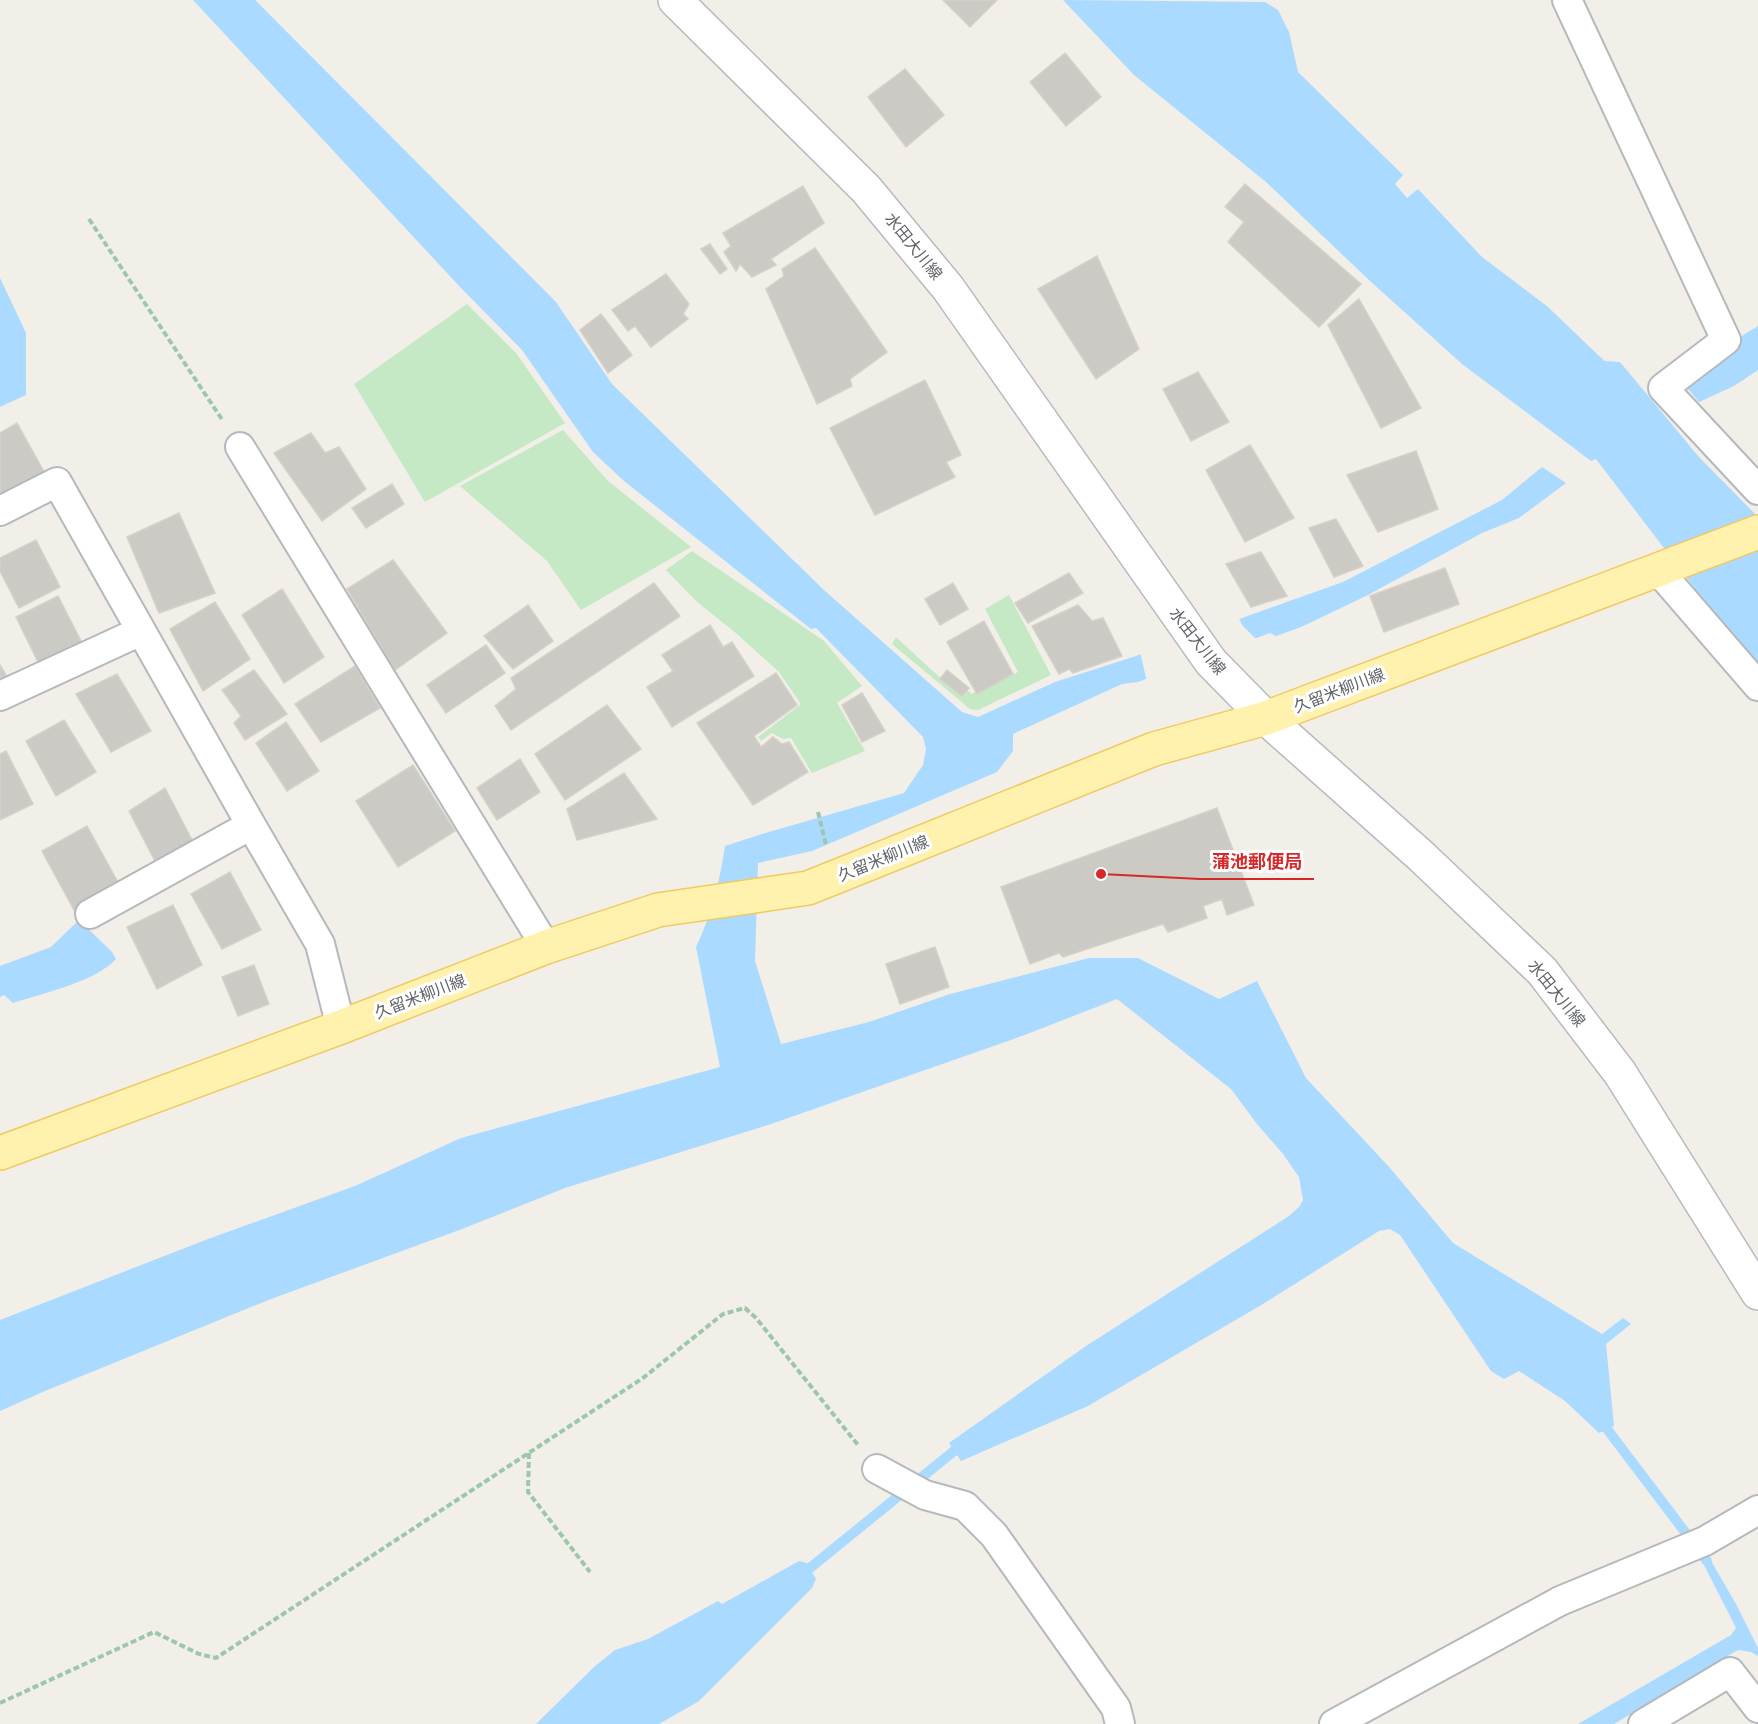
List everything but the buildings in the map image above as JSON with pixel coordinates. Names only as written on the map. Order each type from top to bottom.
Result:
[{"type":"main road","name":"水田大川線","points":[[675,0],[866,189],[948,288],[1211,662],[1266,718],[1421,856],[1542,971],[1620,1073],[1758,1293]]},
{"type":"main road","name":"久留米柳川線","points":[[0,1153],[341,1027],[546,947],[658,910],[808,888],[1154,749],[1266,718],[1758,532]]},
{"type":"street","points":[[1567,0],[1726,340],[1663,388],[1758,490]]},
{"type":"street","points":[[240,447],[546,947]]},
{"type":"street","points":[[0,511],[57,482],[320,944],[341,1027]]},
{"type":"street","points":[[1662,567],[1758,686]]},
{"type":"street","points":[[0,696],[141,631]]},
{"type":"street","points":[[90,914],[251,825]]},
{"type":"street","points":[[877,1469],[925,1495],[965,1506],[994,1535],[1116,1708],[1120,1724]]},
{"type":"street","points":[[1334,1724],[1560,1601],[1705,1541],[1758,1510]]},
{"type":"street","points":[[1643,1724],[1730,1672],[1758,1708]]},
{"type":"path","points":[[89,219],[240,447]]},
{"type":"path","points":[[0,1703],[154,1632],[199,1654],[216,1658],[644,1378],[723,1314],[745,1308],[756,1318],[877,1469]]},
{"type":"path","points":[[529,1452],[528,1492],[590,1572]]},
{"type":"green space","points":[[467,304],[516,353],[565,423],[425,502],[354,384]]},
{"type":"green space","points":[[563,430],[608,481],[691,547],[581,610],[547,561],[460,486]]},
{"type":"green space","points":[[692,551],[824,641],[862,686],[837,703],[865,751],[812,773],[791,738],[783,739],[772,733],[761,741],[758,737],[801,704],[779,672],[696,601],[666,570]]},
{"type":"green space","points":[[1009,595],[1051,675],[978,710],[970,709],[892,644],[896,637],[948,685],[958,679],[971,694],[1018,672],[985,609]]},
{"type":"water","points":[[193,0],[255,0],[556,302],[612,384],[825,591],[962,712],[978,717],[1055,682],[1133,657],[1343,582],[1502,500],[1542,467],[1566,483],[1519,518],[1482,533],[1366,596],[1301,627],[1276,636],[1270,633],[1138,682],[1122,684],[1013,734],[1013,751],[997,772],[812,851],[758,863],[755,961],[781,1044],[869,1022],[950,994],[1089,958],[1138,958],[1219,999],[1257,981],[1306,1078],[1390,1168],[1453,1243],[1602,1334],[1623,1318],[1631,1324],[1606,1344],[1614,1426],[1599,1433],[1565,1401],[1519,1371],[1504,1379],[1491,1371],[1400,1235],[1390,1229],[1379,1231],[1263,1304],[1088,1406],[961,1461],[949,1443],[1086,1346],[1289,1216],[1303,1200],[1299,1177],[1231,1089],[1117,999],[1022,1036],[771,1124],[565,1188],[462,1229],[271,1299],[0,1411],[0,1320],[208,1239],[355,1186],[461,1138],[720,1067],[696,947],[714,898],[725,846],[904,793],[923,765],[926,749],[923,737],[816,628],[811,629],[624,481],[593,452],[522,350],[461,288]]},
{"type":"water","points":[[1063,0],[1265,2],[1278,10],[1289,32],[1298,72],[1403,175],[1395,184],[1407,198],[1418,189],[1482,257],[1548,307],[1605,361],[1620,362],[1699,457],[1758,517],[1758,662],[1728,632],[1596,459],[1591,461],[1462,364],[1266,182],[1134,75]]},
{"type":"water","points":[[0,278],[26,333],[26,395],[0,407]]},
{"type":"water","points":[[1758,326],[1758,370],[1734,386],[1699,402],[1677,376]]},
{"type":"water","points":[[79,920],[112,952],[116,959],[95,974],[53,991],[13,1003],[4,995],[0,997],[0,966],[51,947]]},
{"type":"water","points":[[1710,1559],[1758,1648],[1758,1656],[1751,1652],[1738,1650],[1614,1724],[1578,1724],[1731,1635],[1736,1628],[1703,1563]]},
{"type":"water","points":[[799,1561],[807,1563],[816,1579],[812,1588],[699,1701],[659,1724],[536,1724],[594,1667],[615,1650],[648,1639],[718,1601],[722,1604]]},
{"type":"pier","points":[[1238,616],[1242,625],[1258,641],[1147,682],[1140,652]]},
{"type":"waterway","points":[[1607,1429],[1707,1561]]},
{"type":"waterway","points":[[810,1568],[954,1451]]},
{"type":"place","name":"蒲池郵便局","points":[[1101,874]]}]
